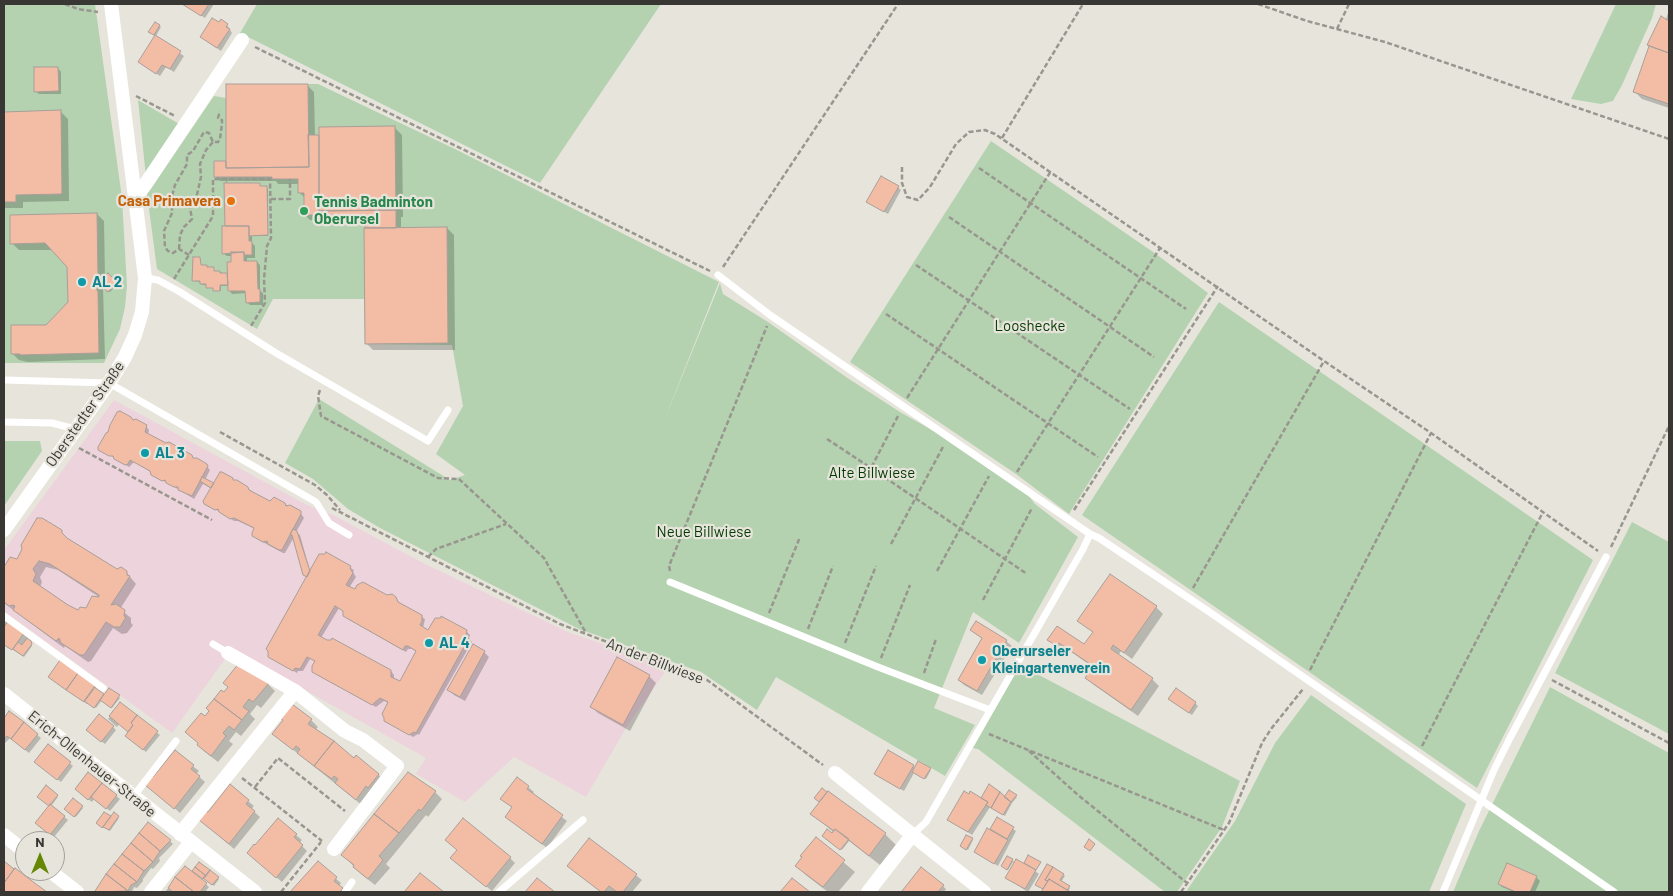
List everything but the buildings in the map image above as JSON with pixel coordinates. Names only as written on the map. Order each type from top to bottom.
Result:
[{"type":"street","name":"Oberstedter Straße","points":[[4,530],[109,383],[125,357],[135,335],[142,312],[145,278],[111,4]]},
{"type":"street","points":[[135,198],[188,123],[242,40]]},
{"type":"street","points":[[228,654],[295,692],[345,731],[363,740],[397,766],[334,849]]},
{"type":"street","points":[[151,892],[232,769],[295,692]]},
{"type":"street","name":"Erich-Ollenhauer-Straße","points":[[4,694],[254,892]]},
{"type":"street","points":[[835,773],[914,834],[984,892]]},
{"type":"street","points":[[868,892],[914,834]]},
{"type":"street","points":[[4,835],[15,844]]},
{"type":"street","points":[[63,881],[77,892]]},
{"type":"lane","points":[[718,275],[770,315],[1090,534],[1099,538],[1188,598],[1614,892]]},
{"type":"lane","points":[[145,278],[158,280],[169,286],[246,334],[428,441],[448,410]]},
{"type":"lane","points":[[4,380],[109,383],[316,502],[328,523],[349,535]]},
{"type":"lane","points":[[4,422],[52,423],[71,435]]},
{"type":"lane","points":[[914,834],[926,822],[1090,534]]},
{"type":"lane","points":[[1443,892],[1510,738],[1606,557]]},
{"type":"lane","points":[[670,582],[878,667],[990,710]]},
{"type":"lane","points":[[4,616],[103,688]]},
{"type":"lane","points":[[213,644],[228,654]]},
{"type":"lane","points":[[133,797],[176,741]]},
{"type":"lane","points":[[499,892],[583,820]]},
{"type":"lane","points":[[344,892],[352,882]]},
{"type":"path","points":[[65,4],[95,12]]},
{"type":"path","points":[[242,40],[718,275],[898,4]]},
{"type":"path","points":[[1002,138],[1083,4]]},
{"type":"path","points":[[1258,4],[1307,21],[1385,42],[1669,139]]},
{"type":"path","points":[[1337,28],[1349,4]]},
{"type":"path","points":[[121,88],[188,123]]},
{"type":"path","points":[[180,249],[180,235],[184,227],[192,219],[190,208],[196,199],[200,164],[206,150],[213,142],[218,142],[220,139],[222,120],[218,118],[220,111]]},
{"type":"path","points":[[902,167],[902,183],[906,197],[918,200],[930,187],[956,144],[969,132],[985,130],[1002,138],[1324,361],[1432,433],[1606,557],[1669,426]]},
{"type":"path","points":[[180,249],[173,253],[164,247],[165,227],[168,225],[172,213],[172,196],[175,185],[187,164],[187,156],[193,151],[204,132],[209,133],[213,142]]},
{"type":"path","points":[[980,168],[1186,309]]},
{"type":"path","points":[[870,468],[906,399],[1051,171]]},
{"type":"path","points":[[169,286],[213,216],[213,179],[270,179],[271,238],[267,246],[264,279],[265,302],[246,334]]},
{"type":"path","points":[[270,199],[290,199],[290,179]]},
{"type":"path","points":[[949,218],[1154,357]]},
{"type":"path","points":[[1012,480],[1160,248]]},
{"type":"path","points":[[180,249],[189,255]]},
{"type":"path","points":[[916,264],[1130,409]]},
{"type":"path","points":[[1068,519],[1218,286]]},
{"type":"path","points":[[886,314],[1098,457]]},
{"type":"path","points":[[670,582],[669,566],[770,315]]},
{"type":"path","points":[[1188,598],[1324,361]]},
{"type":"path","points":[[323,380],[318,396],[322,416],[438,478],[459,480],[544,558],[587,634]]},
{"type":"path","points":[[1181,892],[1229,823],[1262,743],[1304,688],[1305,680],[1432,433]]},
{"type":"path","points":[[71,435],[212,520]]},
{"type":"path","points":[[827,439],[1028,574]]},
{"type":"path","points":[[891,544],[945,444]]},
{"type":"path","points":[[937,571],[989,474]]},
{"type":"path","points":[[983,600],[1038,498]]},
{"type":"path","name":"An der Billwiese","points":[[316,502],[342,511],[560,624],[707,680],[835,773]]},
{"type":"path","points":[[1417,757],[1542,512]]},
{"type":"path","points":[[428,557],[436,549],[507,524]]},
{"type":"path","points":[[765,621],[800,537]]},
{"type":"path","points":[[805,637],[833,566]]},
{"type":"path","points":[[841,652],[876,566]]},
{"type":"path","points":[[878,667],[910,585]]},
{"type":"path","points":[[920,683],[936,639]]},
{"type":"path","points":[[1543,675],[1669,743]]},
{"type":"path","points":[[978,729],[1224,830]]},
{"type":"path","points":[[1026,749],[1078,795],[1187,883]]},
{"type":"path","points":[[255,787],[278,758],[357,819]]},
{"type":"path","points":[[232,769],[334,849]]},
{"type":"path","points":[[281,892],[322,840]]},
{"type":"shaded area","points":[[114,400],[309,506],[333,515],[423,563],[570,633],[615,648],[667,669],[626,728],[586,797],[514,757],[465,802],[416,774],[426,758],[232,649],[172,733],[4,611],[4,550]]},
{"type":"green space","points":[[4,4],[95,4],[122,198],[127,286],[120,329],[104,363],[4,363]]},
{"type":"green space","points":[[257,4],[661,4],[540,183],[240,33]]},
{"type":"green space","points":[[1616,4],[1656,4],[1652,18],[1622,85],[1613,101],[1601,104],[1571,99]]},
{"type":"green space","points":[[226,84],[318,84],[455,149],[719,282],[662,426],[720,283],[723,294],[768,322],[846,377],[900,412],[941,435],[1028,495],[1035,504],[1078,537],[1019,643],[973,612],[934,708],[975,725],[945,776],[776,677],[757,710],[701,672],[579,629],[380,528],[348,509],[313,479],[285,463],[319,399],[450,480],[465,475],[436,454],[463,406],[452,345],[365,344],[364,299],[273,299],[257,329],[157,269],[147,194],[214,96],[226,98]]},
{"type":"green space","points":[[138,100],[181,125],[146,177]]},
{"type":"green space","name":"Looshecke","points":[[991,141],[1156,254],[1208,293],[1069,514],[1016,474],[850,362]]},
{"type":"green space","points":[[1219,302],[1593,560],[1477,788],[1082,515]]},
{"type":"green space","points":[[4,441],[40,441],[42,451],[4,506]]},
{"type":"green space","points":[[1632,522],[1669,542],[1669,734],[1555,673]]},
{"type":"green space","points":[[1020,665],[1240,781],[1222,827],[1177,892],[1165,892],[978,749],[973,748]]},
{"type":"green space","points":[[1550,687],[1669,753],[1669,892],[1453,892],[1479,831]]},
{"type":"green space","points":[[1311,695],[1466,804],[1429,892],[1190,892],[1187,890],[1235,821],[1275,743]]},
{"type":"place","name":"Casa Primavera","points":[[231,201]]},
{"type":"place","name":"Tennis Badminton Oberursel","points":[[304,211]]},
{"type":"place","name":"AL 2","points":[[82,282]]},
{"type":"place","name":"AL 3","points":[[145,453]]},
{"type":"place","name":"AL 4","points":[[429,643]]},
{"type":"place","name":"Oberurseler Kleingartenverein","points":[[982,660]]},
{"type":"park label","name":"Alte Billwiese","points":[[872,473]]},
{"type":"park label","name":"Neue Billwiese","points":[[704,532]]}]
